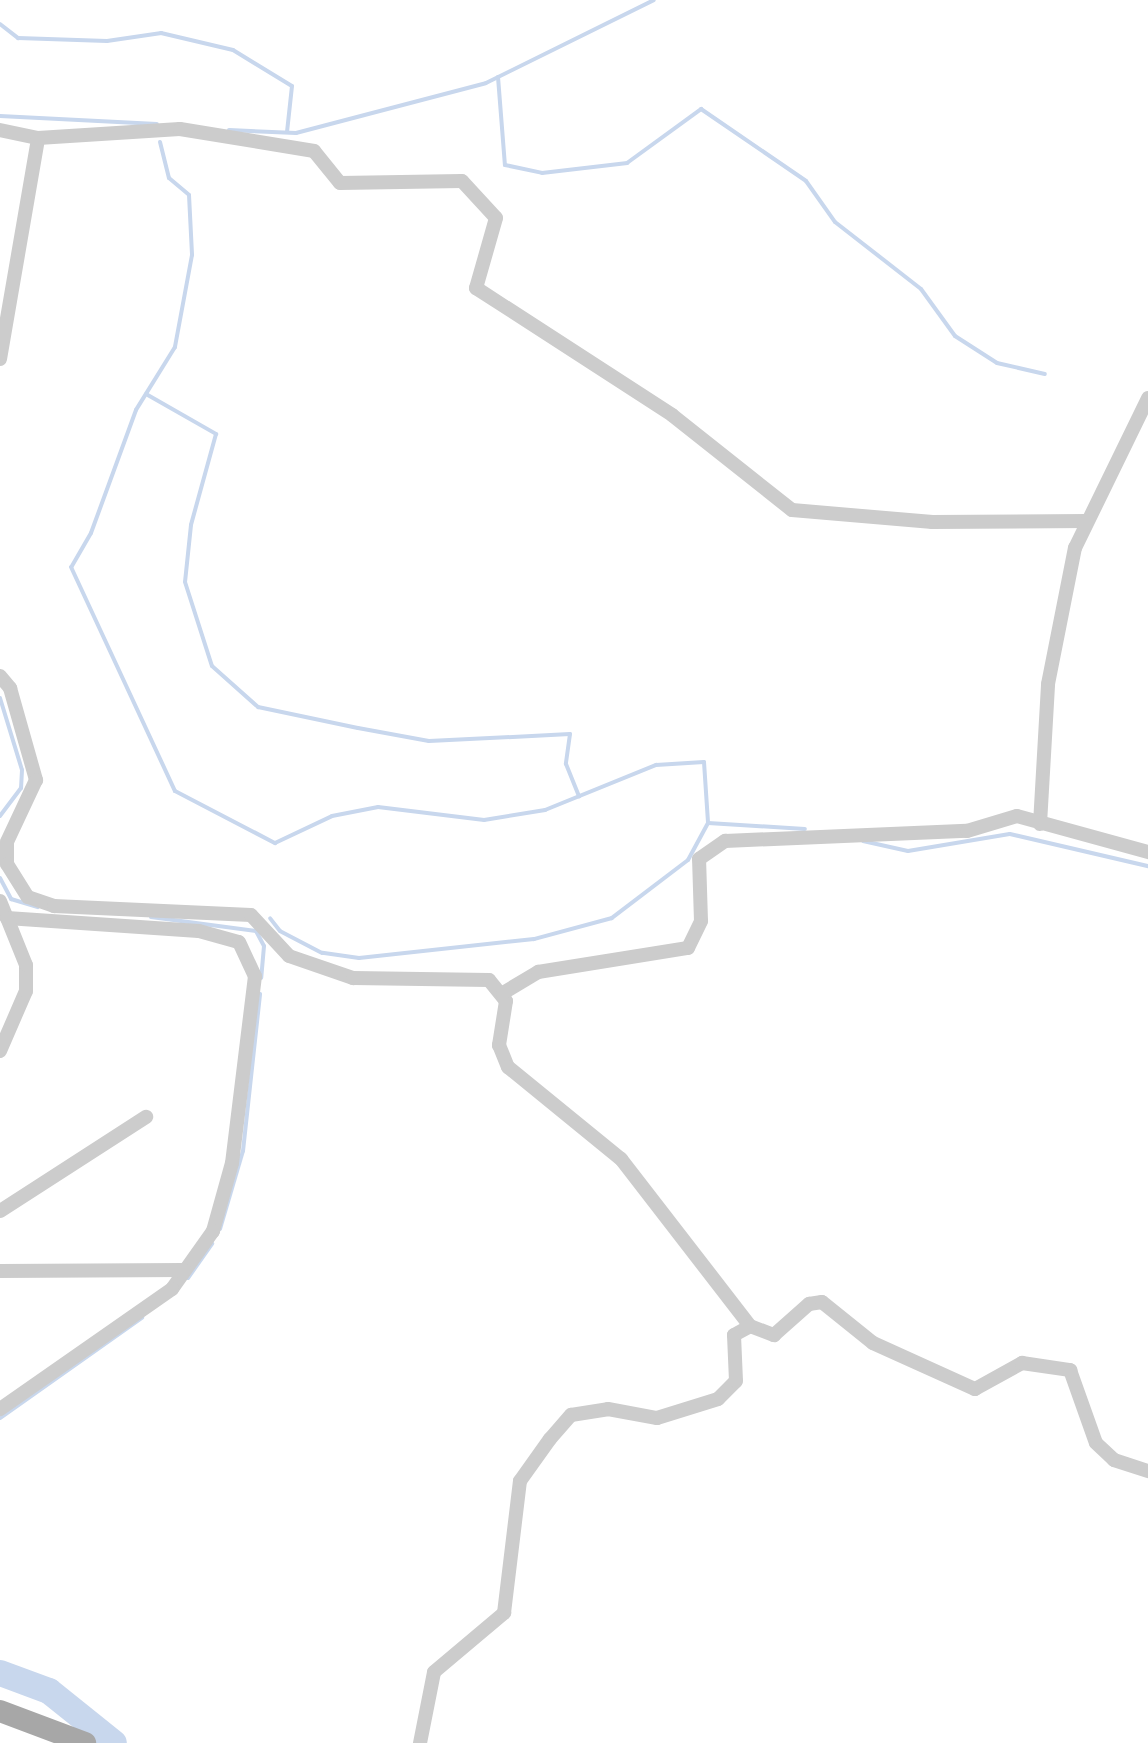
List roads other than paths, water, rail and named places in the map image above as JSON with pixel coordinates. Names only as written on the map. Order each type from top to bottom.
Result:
[{"type":"main road","points":[[0,1711],[85,1743]]},
{"type":"street","points":[[0,130],[38,138],[180,129],[314,151],[340,183],[462,181],[496,218],[476,288],[672,415],[792,510],[932,522],[1087,521]]},
{"type":"street","points":[[0,359],[38,138]]},
{"type":"street","points":[[1040,824],[1048,684],[1087,521],[1148,398]]},
{"type":"street","points":[[0,676],[10,688],[36,780],[7,842],[7,864],[28,897],[54,906],[251,915],[310,968],[353,978],[489,980],[503,993]]},
{"type":"street","points":[[503,993],[538,972],[688,948],[701,921],[699,859],[725,841],[967,831],[1017,816],[1148,852]]},
{"type":"street","points":[[0,901],[26,965],[26,991],[0,1051]]},
{"type":"street","points":[[0,1409],[172,1289],[213,1231],[232,1163],[255,976],[252,957],[239,942],[199,931],[7,918]]},
{"type":"street","points":[[503,993],[499,1045],[508,1067],[621,1159],[750,1326],[774,1335],[809,1304],[822,1302],[873,1343],[975,1389],[1022,1363],[1070,1370],[1096,1443],[1114,1460],[1148,1471]]},
{"type":"street","points":[[0,1211],[146,1117]]},
{"type":"street","points":[[0,1271],[184,1270]]},
{"type":"street","points":[[420,1743],[434,1672],[504,1613],[520,1481],[550,1439],[571,1415],[608,1409],[657,1418],[718,1399],[736,1381],[734,1335],[750,1326]]},
{"type":"waterway","points":[[229,130],[296,133],[486,83],[654,0]]},
{"type":"waterway","points":[[0,24],[18,38],[107,41],[161,33],[233,50],[292,86],[287,132]]},
{"type":"waterway","points":[[498,77],[505,165],[542,173],[627,163],[701,109],[806,181],[835,222],[921,289],[955,336],[997,363],[1045,374]]},
{"type":"waterway","points":[[0,116],[157,124]]},
{"type":"waterway","points":[[160,142],[169,178],[189,195],[192,255],[175,347],[136,410],[91,533],[71,567],[175,791],[275,843],[332,816],[378,807],[484,820],[545,810],[656,765],[704,762],[708,823],[688,860],[612,918],[534,939],[359,958],[322,953],[280,931],[270,918]]},
{"type":"waterway","points":[[146,394],[216,434],[191,525],[185,582],[212,666],[258,707],[358,728],[429,741],[570,734],[566,764],[579,797]]},
{"type":"waterway","points":[[0,698],[22,770],[21,788],[0,816]]},
{"type":"waterway","points":[[708,823],[805,829]]},
{"type":"waterway","points":[[863,841],[908,851],[1010,834],[1148,866]]},
{"type":"waterway","points":[[0,878],[11,899],[38,907]]},
{"type":"waterway","points":[[151,917],[256,931],[264,946],[261,978]]},
{"type":"waterway","points":[[220,1229],[243,1151],[260,994]]},
{"type":"waterway","points":[[188,1278],[212,1244]]},
{"type":"waterway","points":[[0,1418],[142,1318]]},
{"type":"waterway","points":[[0,1673],[49,1691],[114,1743]]}]
